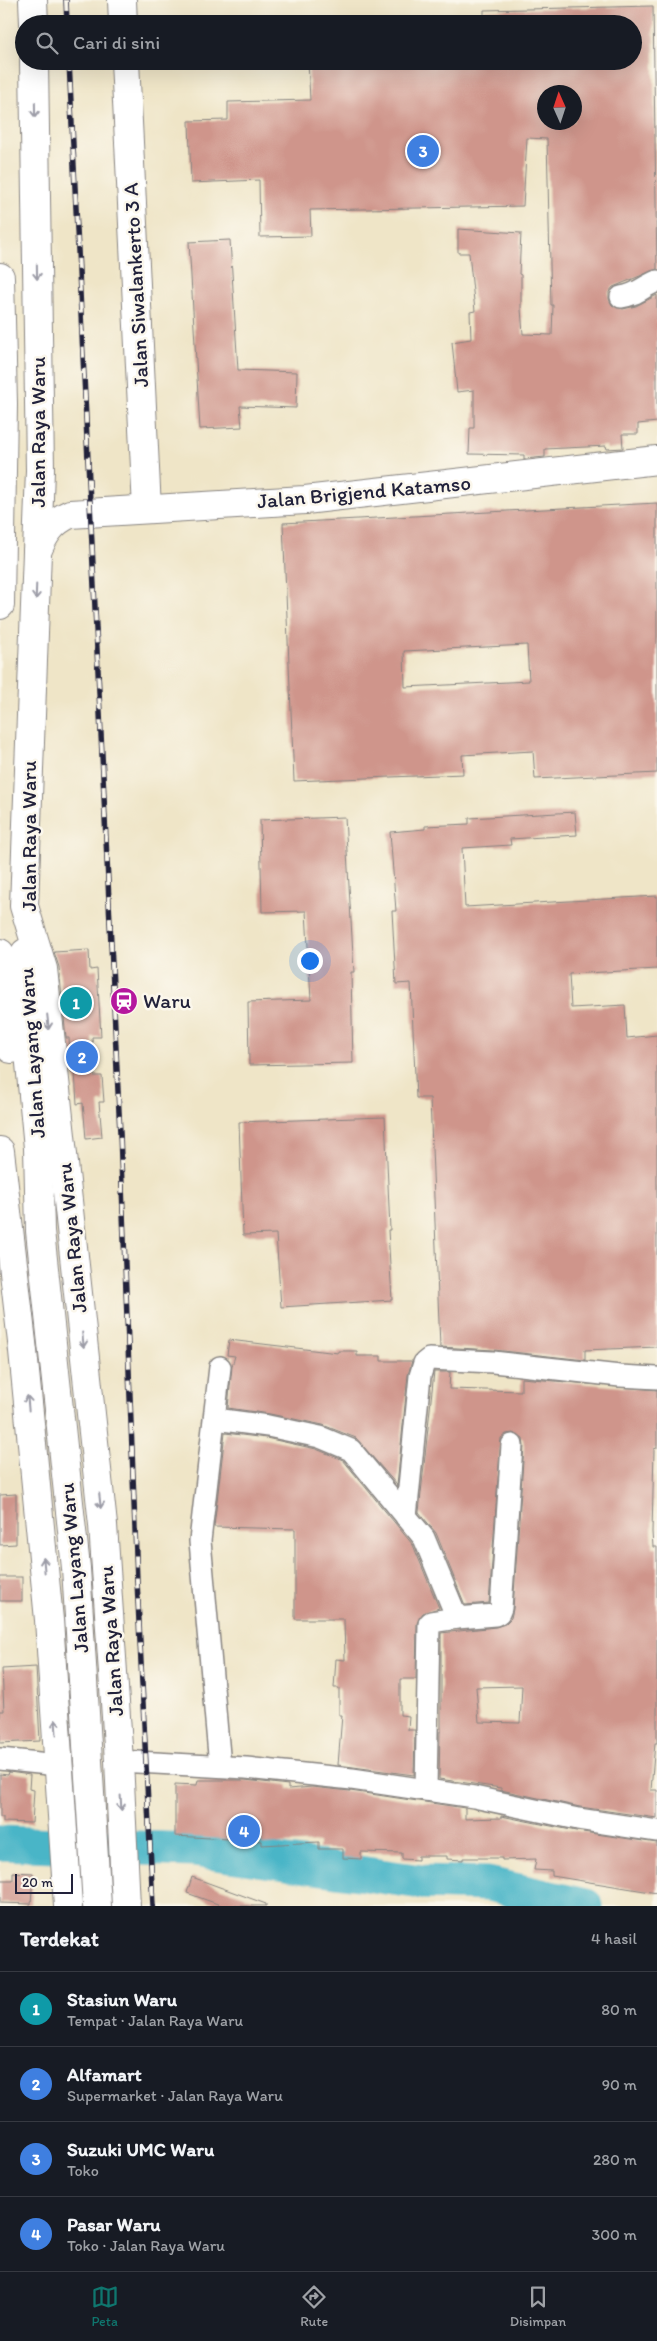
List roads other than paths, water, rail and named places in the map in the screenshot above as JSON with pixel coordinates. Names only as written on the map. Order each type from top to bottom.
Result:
[{"type":"main road","points":[[33,0],[34,15]]},
{"type":"main road","points":[[122,0],[123,15]]},
{"type":"main road","name":"Jalan Raya Waru","points":[[34,70],[40,470],[24,906],[43,969],[103,1525],[119,1761],[124,1898]]},
{"type":"main road","name":"Jalan Siwalankerto 3 A","points":[[125,70],[147,508]]},
{"type":"main road","name":"Jalan Raya Waru","points":[[0,277],[2,367],[0,605]]},
{"type":"main road","name":"Jalan Brigjend Katamso","points":[[37,552],[46,532],[53,524],[70,514],[305,500],[657,460]]},
{"type":"main road","points":[[40,470],[51,495],[70,514]]},
{"type":"main road","name":"Jalan Layang Waru","points":[[24,906],[26,1021],[38,1148],[40,1231],[76,1568],[97,1906]]},
{"type":"main road","name":"Jalan Layang Waru","points":[[0,953],[23,1150],[40,1231]]},
{"type":"main road","points":[[0,1151],[23,1351],[48,1611],[62,1828],[64,1896]]},
{"type":"street","points":[[621,297],[637,294],[646,286],[657,282]]},
{"type":"street","points":[[406,1517],[420,1376],[426,1361],[431,1358],[494,1362],[620,1376],[657,1378]]},
{"type":"street","points":[[220,1367],[200,1541],[220,1766]]},
{"type":"street","points":[[215,1419],[268,1426],[320,1437],[351,1450],[430,1548],[457,1618]]},
{"type":"street","points":[[426,1790],[430,1624],[431,1622],[499,1613],[501,1608],[512,1446]]},
{"type":"street","points":[[0,1759],[58,1765]]},
{"type":"street","points":[[119,1761],[220,1766],[352,1779],[474,1797],[578,1819],[657,1831]]},
{"type":"waterway","points":[[0,1843],[194,1850],[422,1882],[488,1884],[586,1906]]},
{"type":"railway","points":[[66,0],[67,15]]},
{"type":"railway","points":[[69,70],[120,1133],[137,1581],[153,1906]]},
{"type":"place","name":"Suzuki UMC Waru","points":[[423,151]]},
{"type":"place","name":"Waru","points":[[124,1001]]},
{"type":"place","name":"Stasiun Waru","points":[[76,1003]]},
{"type":"place","name":"Alfamart","points":[[82,1057]]},
{"type":"place","name":"Pasar Waru","points":[[244,1831]]}]
